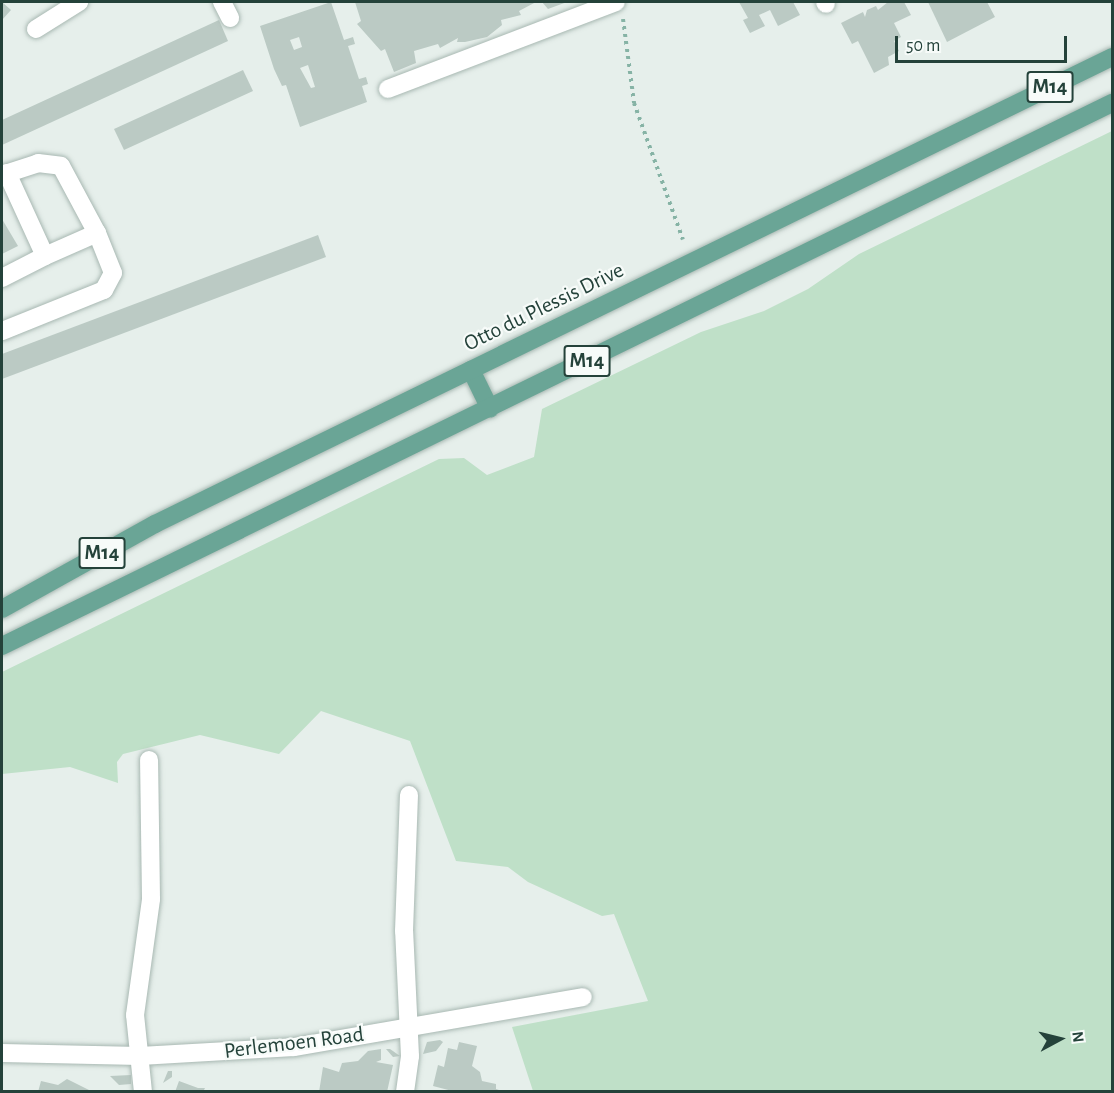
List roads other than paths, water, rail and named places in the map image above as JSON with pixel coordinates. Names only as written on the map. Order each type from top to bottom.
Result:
[{"type":"main road","name":"Otto du Plessis Drive","points":[[2,609],[155,524],[1113,57]]},
{"type":"main road","name":"M14","points":[[2,646],[1113,103]]},
{"type":"main road","points":[[471,370],[490,409]]},
{"type":"street","points":[[36,29],[79,2]]},
{"type":"street","points":[[222,2],[230,18]]},
{"type":"street","points":[[388,89],[621,6]]},
{"type":"street","points":[[2,331],[104,290],[110,282],[112,264],[61,166],[39,163],[4,174],[45,256]]},
{"type":"street","points":[[2,278],[97,233]]},
{"type":"street","points":[[143,1092],[135,1015],[151,899],[149,760]]},
{"type":"street","points":[[405,1092],[408,1028],[404,931],[409,795]]},
{"type":"street","name":"Perlemoen Road","points":[[2,1053],[140,1056],[294,1047],[583,997]]}]
